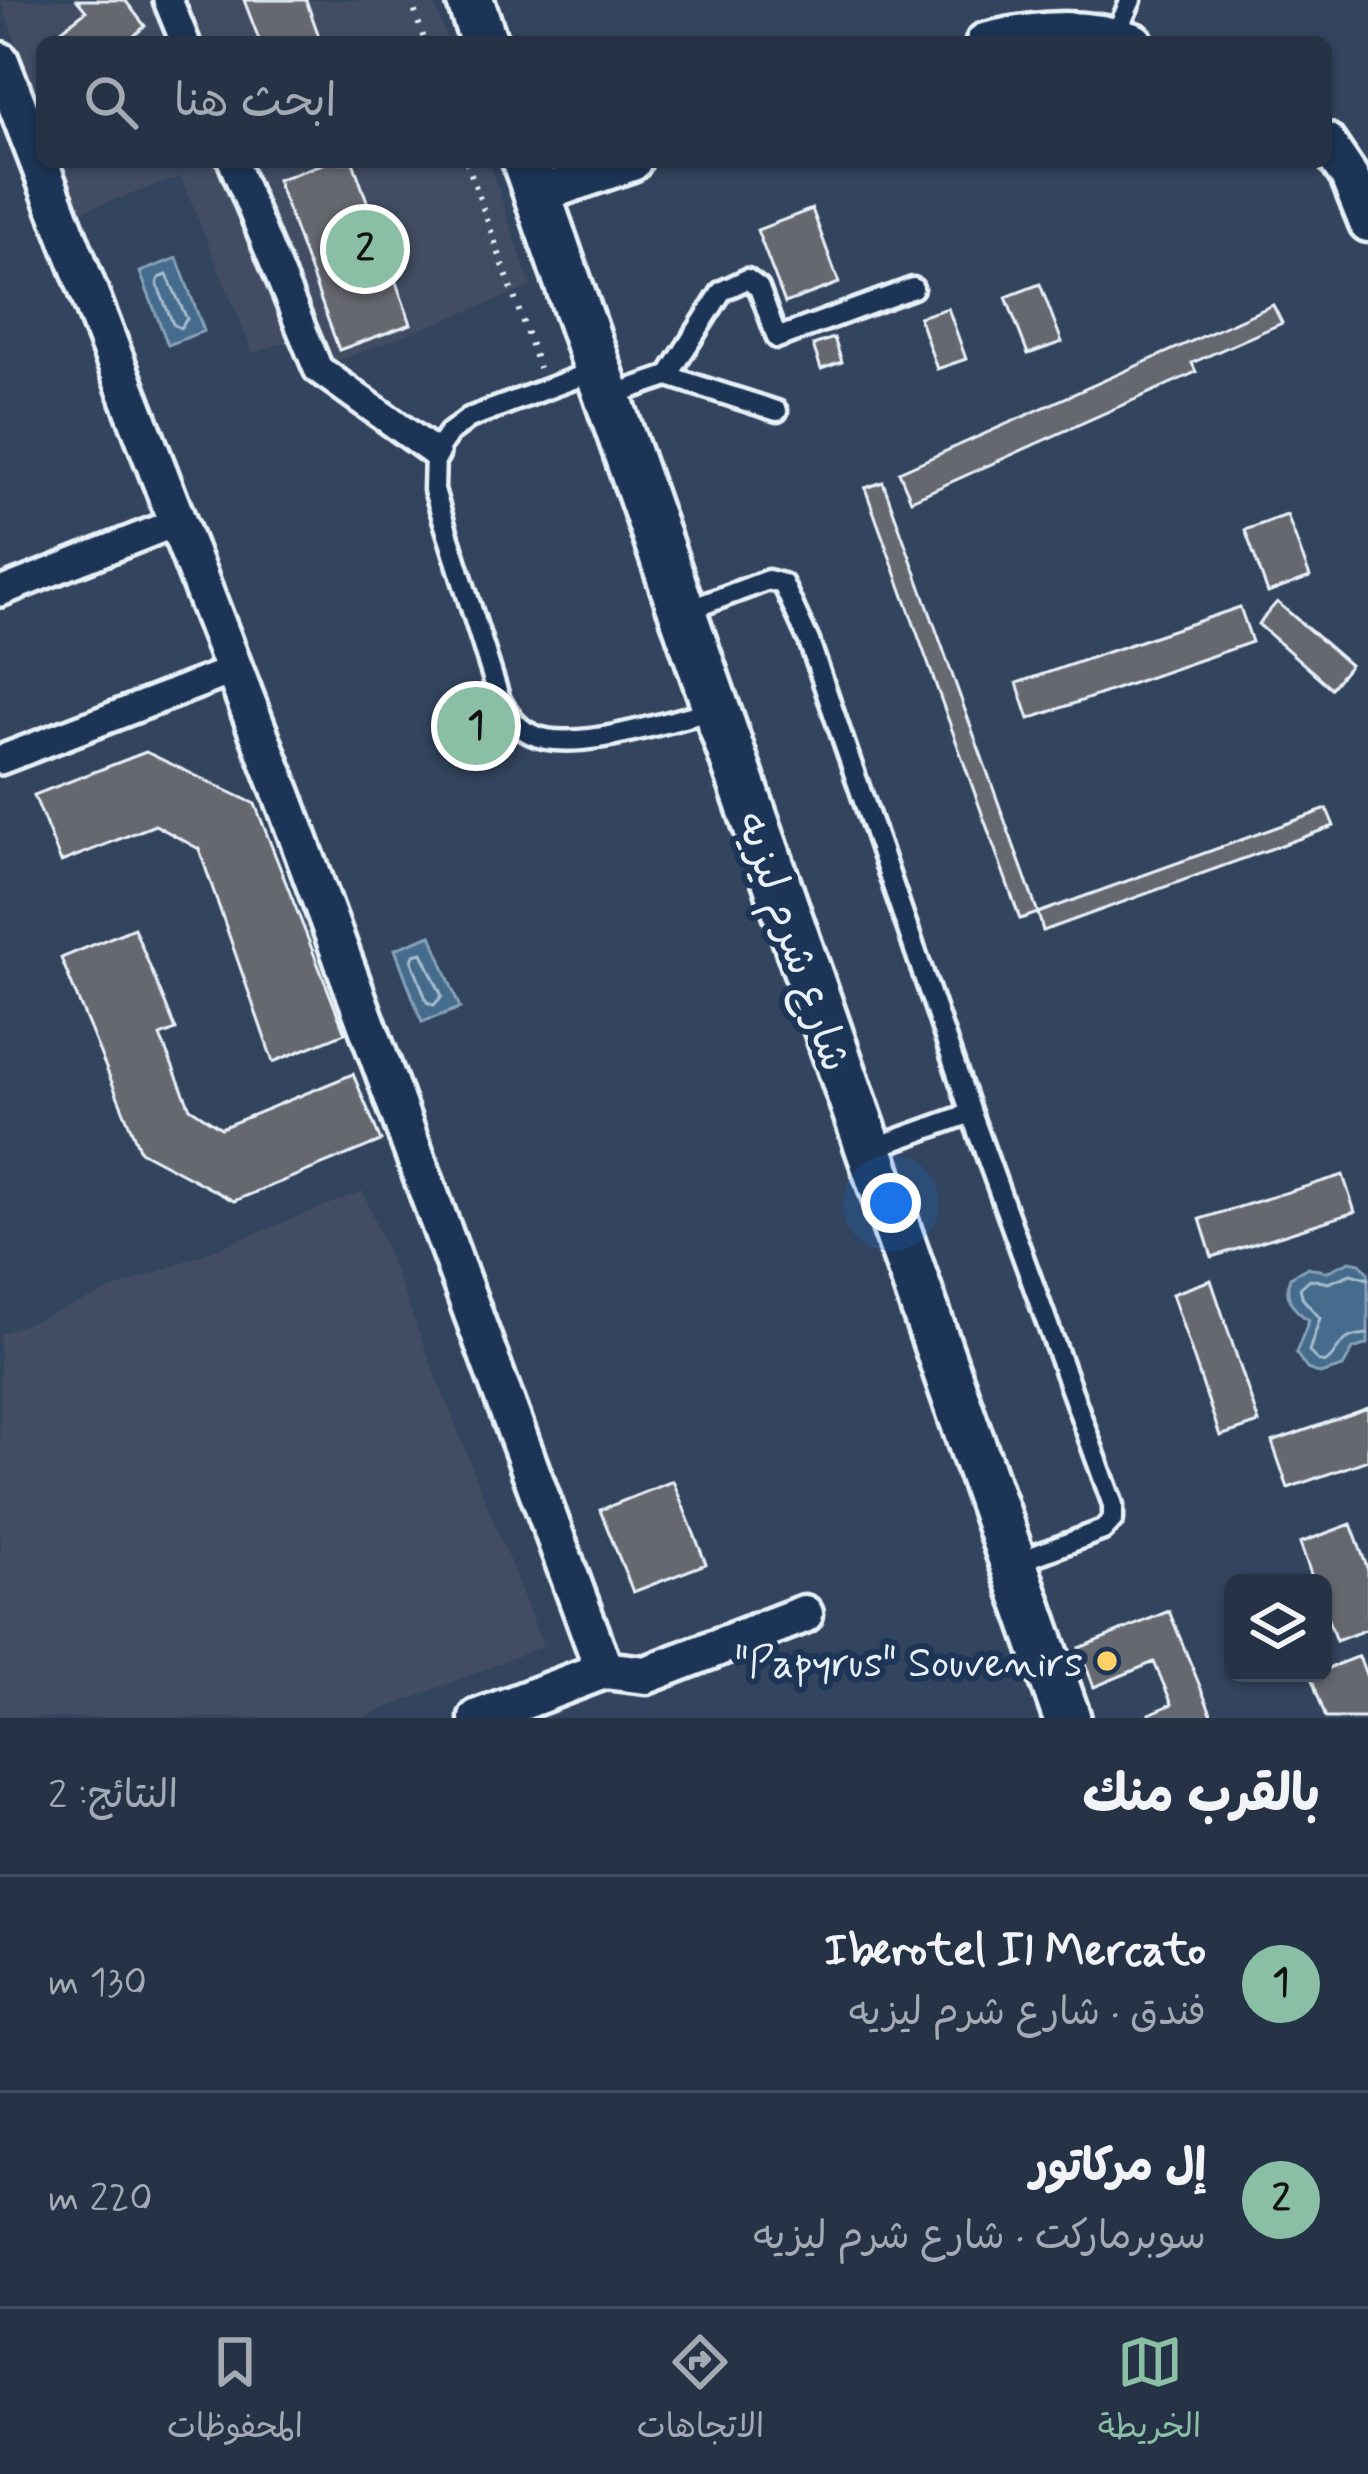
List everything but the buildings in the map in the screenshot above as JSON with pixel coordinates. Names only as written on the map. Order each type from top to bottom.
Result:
[{"type":"street","points":[[168,0],[183,36]]},
{"type":"street","points":[[470,0],[482,36]]},
{"type":"street","points":[[1017,36],[1049,30],[1100,36]]},
{"type":"street","points":[[0,61],[36,155]]},
{"type":"street","points":[[1332,151],[1349,176],[1368,223]]},
{"type":"street","points":[[41,168],[234,670],[604,1670]]},
{"type":"street","points":[[235,168],[318,368],[435,453]]},
{"type":"street","points":[[531,178],[594,168]]},
{"type":"street","name":"شارع شرم ليزيه","points":[[531,178],[1067,1718]]},
{"type":"street","points":[[0,592],[177,522]]},
{"type":"street","points":[[0,760],[234,670]]},
{"type":"street","points":[[478,1718],[604,1670],[646,1676],[804,1614]]},
{"type":"lane","points":[[1125,36],[1131,0]]},
{"type":"lane","points":[[668,376],[722,291],[746,279],[759,288],[777,338],[913,288]]},
{"type":"lane","points":[[715,710],[579,740],[549,740],[529,734],[512,720],[500,700],[434,490],[435,453],[448,434],[469,418],[546,389],[668,376],[777,411]]},
{"type":"lane","points":[[682,612],[768,580],[784,584],[809,641],[971,1113],[1113,1505],[1113,1519],[1103,1530],[1010,1565]]},
{"type":"lane","points":[[867,1150],[971,1113]]},
{"type":"path","points":[[411,0],[423,36]]},
{"type":"path","points":[[469,168],[546,389]]},
{"type":"shaded area","points":[[0,0],[433,0],[446,36],[36,36],[36,96]]},
{"type":"shaded area","points":[[63,168],[491,168],[531,287],[301,375],[288,341],[253,353],[181,177],[81,211]]},
{"type":"shaded area","points":[[363,1191],[543,1646],[362,1718],[0,1718],[0,1334]]},
{"type":"water","points":[[177,258],[204,331],[168,345],[140,272]]},
{"type":"water","points":[[431,935],[460,1008],[422,1022],[395,949]]},
{"type":"water","points":[[1350,1261],[1360,1263],[1368,1273],[1368,1344],[1353,1349],[1343,1367],[1320,1374],[1307,1369],[1296,1353],[1309,1320],[1291,1302],[1288,1284],[1290,1277],[1308,1267],[1326,1272]]},
{"type":"place","name":"إل مركاتور","points":[[365,249]]},
{"type":"place","name":"Iberotel Il Mercato","points":[[476,726]]},
{"type":"place","name":"\"Papyrus\" Souvenirs","points":[[1107,1661]]}]
